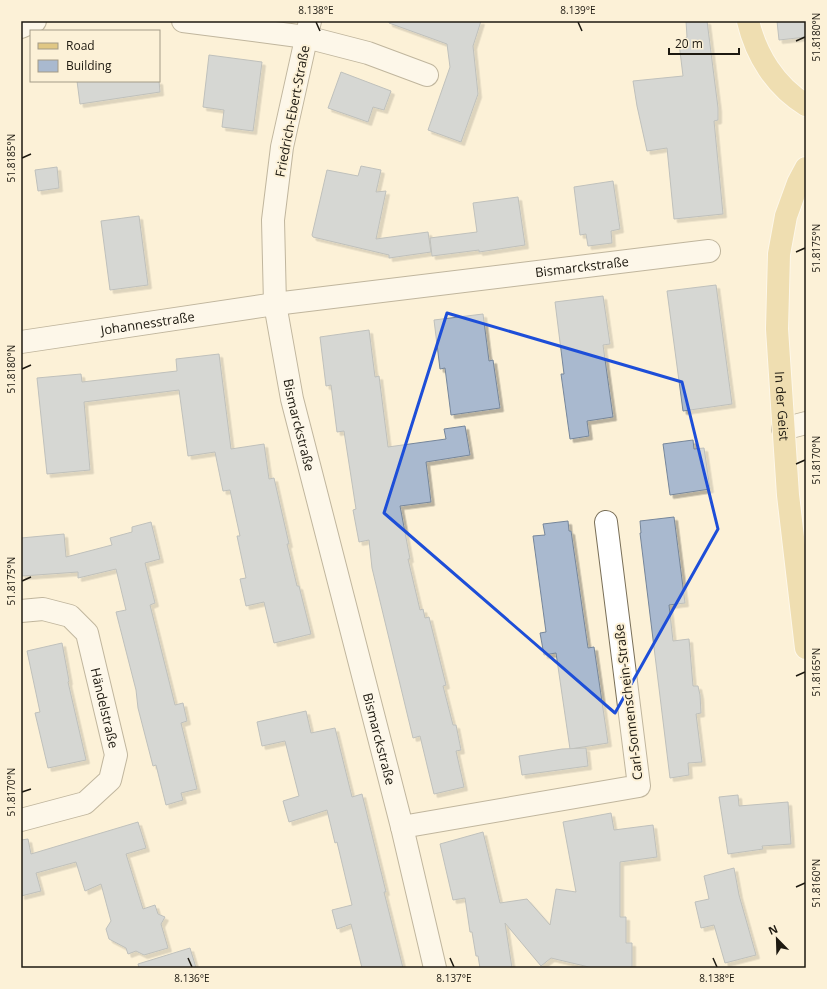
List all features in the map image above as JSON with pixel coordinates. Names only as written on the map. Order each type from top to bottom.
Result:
[{"type":"main road","points":[[748,21],[753,40],[769,70],[793,98],[806,105]]},
{"type":"main road","name":"In der Geist","points":[[806,168],[798,183],[786,216],[779,254],[777,329],[788,494],[806,648]]},
{"type":"street","points":[[21,27],[35,21]]},
{"type":"street","points":[[183,21],[308,29]]},
{"type":"street","name":"Friedrich-Ebert-Straße","points":[[275,304],[273,220],[276,193],[282,147],[308,29],[426,75]]},
{"type":"street","name":"Bismarckstraße","points":[[435,968],[402,827],[292,399],[275,304],[709,251]]},
{"type":"street","name":"Johannesstraße","points":[[21,342],[275,304]]},
{"type":"street","points":[[783,429],[806,423]]},
{"type":"street","name":"Carl-Sonnenschein-Straße","points":[[402,827],[639,786],[606,522]]},
{"type":"street","name":"Händelstraße","points":[[21,611],[43,609],[70,616],[87,633],[116,755],[110,780],[85,803],[21,820]]},
{"type":"highlighted area","points":[[447,313],[682,382],[718,529],[615,713],[384,513]]},
{"type":"building","points":[[389,21],[481,21],[473,46],[478,94],[461,142],[428,130],[450,67],[447,44],[389,23]]},
{"type":"building","points":[[686,21],[707,21],[718,108],[718,120],[714,121],[723,214],[674,219],[667,148],[647,151],[633,81],[683,76],[679,43],[687,37]]},
{"type":"building","points":[[777,21],[806,21],[806,37],[779,40]]},
{"type":"building","points":[[209,55],[262,62],[253,131],[222,127],[224,110],[203,107]]},
{"type":"building","points":[[341,72],[391,91],[384,110],[373,107],[368,122],[328,108]]},
{"type":"building","points":[[77,82],[159,82],[160,92],[80,104]]},
{"type":"building","points":[[361,166],[381,170],[376,192],[386,191],[376,239],[428,232],[431,252],[389,258],[389,255],[313,237],[312,235],[327,170],[358,176]]},
{"type":"building","points":[[57,167],[59,188],[38,191],[35,170]]},
{"type":"building","points":[[613,181],[620,229],[611,231],[612,243],[588,246],[586,234],[580,235],[574,187]]},
{"type":"building","points":[[518,197],[525,245],[479,252],[479,250],[432,256],[430,238],[477,232],[473,203]]},
{"type":"building","points":[[139,216],[148,285],[110,290],[101,221]]},
{"type":"building","points":[[716,285],[732,404],[683,411],[667,291]]},
{"type":"building","points":[[603,296],[610,344],[603,345],[613,417],[587,421],[589,436],[570,439],[561,374],[564,374],[555,302]]},
{"type":"building","points":[[483,314],[489,361],[493,360],[500,408],[451,415],[445,368],[440,369],[434,320]]},
{"type":"building","points":[[369,330],[375,377],[379,376],[388,447],[446,439],[444,429],[465,426],[470,455],[426,462],[431,502],[400,506],[410,559],[408,559],[420,610],[423,609],[425,618],[429,617],[446,685],[443,686],[453,725],[456,725],[461,750],[456,751],[464,787],[434,794],[420,736],[413,738],[372,568],[369,540],[359,542],[353,510],[356,509],[344,431],[337,432],[331,385],[326,386],[320,337]]},
{"type":"building","points":[[219,354],[231,449],[264,444],[269,479],[274,478],[289,544],[287,544],[311,634],[274,643],[264,602],[246,606],[240,579],[246,578],[237,536],[240,536],[230,490],[223,491],[215,452],[188,456],[179,390],[84,402],[90,470],[47,474],[37,378],[81,374],[82,382],[177,371],[176,359]]},
{"type":"building","points":[[693,440],[694,449],[704,448],[710,489],[670,495],[663,444]]},
{"type":"building","points":[[674,517],[685,603],[669,605],[673,641],[689,639],[693,686],[698,686],[700,695],[701,713],[696,714],[702,762],[688,763],[689,775],[670,778],[640,533],[640,521]]},
{"type":"building","points":[[568,521],[569,531],[571,531],[588,648],[594,647],[608,743],[570,749],[556,653],[544,655],[540,633],[546,632],[533,536],[545,535],[543,524]]},
{"type":"building","points":[[151,522],[160,559],[145,563],[155,603],[150,605],[175,705],[183,703],[187,721],[181,723],[197,789],[181,793],[183,800],[166,805],[156,765],[153,766],[138,708],[136,690],[116,612],[126,610],[116,569],[78,578],[78,572],[22,576],[21,566],[21,538],[64,534],[66,557],[112,545],[110,538],[132,532],[132,527]]},
{"type":"building","points":[[62,643],[68,682],[86,760],[48,768],[35,713],[40,712],[27,651]]},
{"type":"building","points":[[306,711],[311,733],[335,728],[352,797],[362,794],[403,968],[362,968],[351,924],[337,929],[332,910],[352,905],[337,842],[335,843],[327,810],[289,822],[283,801],[299,796],[285,741],[262,746],[257,722]]},
{"type":"building","points":[[586,748],[588,766],[522,775],[519,756],[562,749]]},
{"type":"building","points":[[738,795],[739,806],[788,802],[791,844],[762,846],[763,849],[728,854],[719,797]]},
{"type":"building","points":[[611,813],[614,830],[653,825],[657,857],[620,862],[620,917],[626,917],[626,943],[632,943],[632,968],[593,968],[551,958],[541,966],[505,923],[512,968],[480,968],[478,956],[476,956],[472,932],[470,932],[465,898],[453,900],[440,844],[483,832],[500,903],[527,899],[550,925],[556,889],[576,892],[563,822]]},
{"type":"building","points":[[138,822],[146,848],[126,854],[143,909],[155,905],[158,914],[165,917],[161,924],[168,948],[144,955],[136,951],[128,954],[126,948],[109,939],[106,929],[111,921],[101,884],[85,891],[76,862],[36,873],[41,891],[21,896],[21,840],[28,839],[31,854]]},
{"type":"building","points":[[734,868],[739,895],[756,955],[725,963],[714,925],[701,928],[695,902],[709,899],[704,876]]},
{"type":"building","points":[[190,948],[196,968],[139,968],[138,964]]}]
